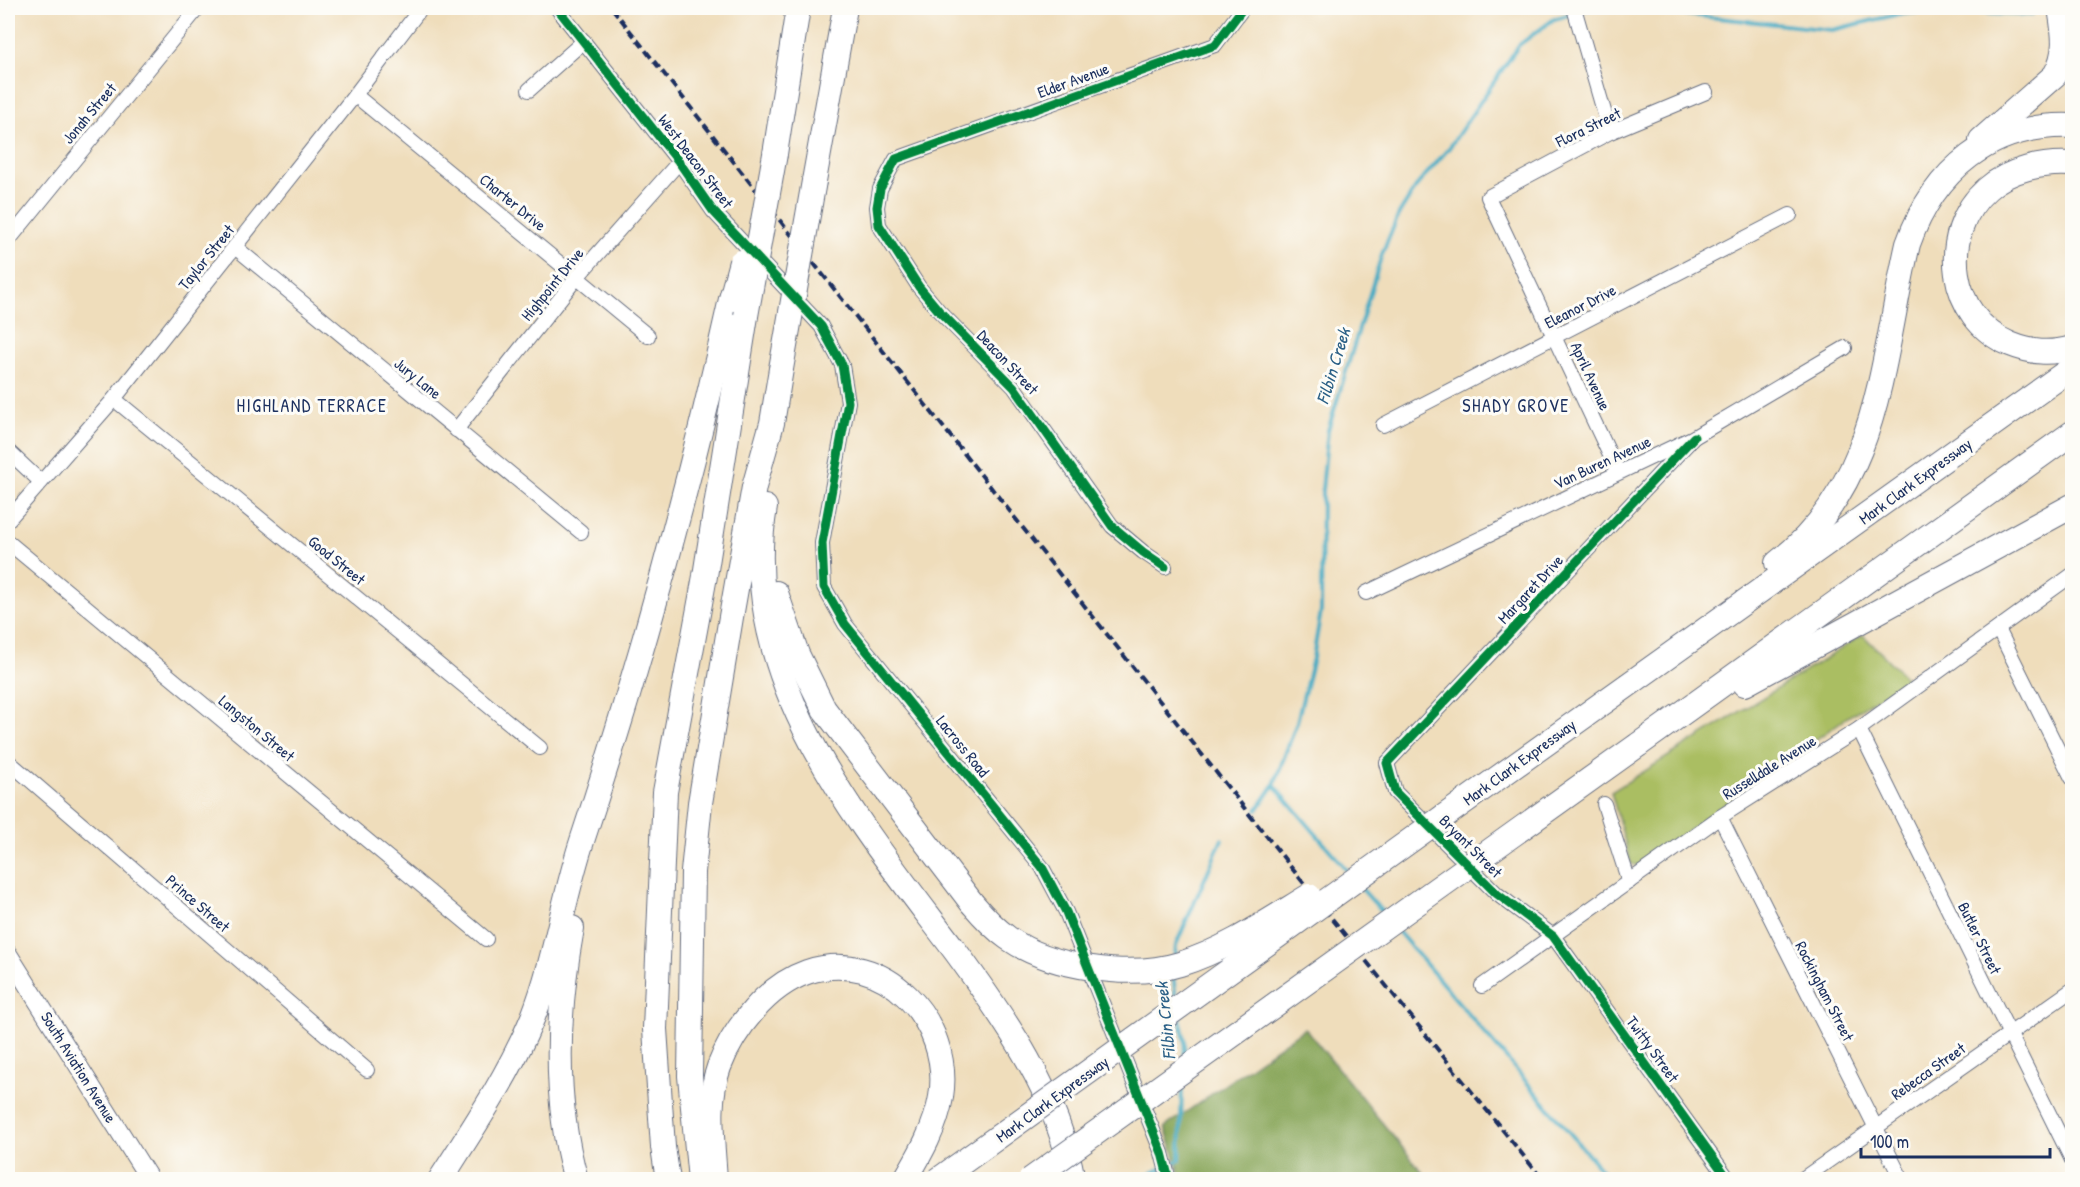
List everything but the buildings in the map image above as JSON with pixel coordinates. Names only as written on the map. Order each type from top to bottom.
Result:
[{"type":"highway","points":[[440,1179],[502,1081],[534,1015],[573,868],[658,598],[738,307],[784,107],[798,8]]},
{"type":"highway","points":[[700,1179],[690,1076],[693,872],[700,803],[754,488],[772,423],[845,8]]},
{"type":"highway","points":[[1664,658],[1800,544],[1844,487],[1868,432],[1878,393],[1901,274],[1916,222],[1941,183],[1960,162],[1991,130],[2055,75],[2062,62],[2066,40],[2061,8]]},
{"type":"highway","points":[[1960,162],[1978,149],[2005,136],[2050,125],[2073,126]]},
{"type":"highway","points":[[2073,164],[2041,165],[2004,178],[1987,189],[1965,217],[1956,248],[1956,264],[1963,297],[1973,317],[1983,329],[1998,339],[2030,351],[2045,353],[2073,348]]},
{"type":"highway","points":[[668,1179],[663,1147],[655,1029],[665,792],[705,576],[738,307]]},
{"type":"highway","name":"Mark Clark Expressway","points":[[938,1179],[1605,699],[2073,368]]},
{"type":"highway","points":[[772,423],[770,546],[773,584],[782,614],[807,676],[824,709],[972,903],[1009,939],[1057,960],[1079,965],[1147,970],[1178,964],[1237,939],[1443,817]]},
{"type":"highway","points":[[1030,1179],[2073,433]]},
{"type":"highway","points":[[770,478],[762,530],[761,563],[768,622],[792,700],[804,729],[835,782],[1024,1050],[1058,1126],[1073,1179]]},
{"type":"highway","points":[[1638,745],[2073,506]]},
{"type":"highway","points":[[576,1179],[569,1149],[562,1096],[561,1016],[569,946],[596,799]]},
{"type":"highway","points":[[715,1179],[711,1109],[717,1076],[731,1045],[759,1004],[790,980],[808,972],[824,969],[859,970],[878,976],[902,990],[916,1003],[933,1030],[941,1076],[941,1094],[934,1125],[905,1179]]},
{"type":"street","name":"Jonah Street","points":[[8,241],[198,8]]},
{"type":"street","name":"Taylor Street","points":[[8,520],[114,399],[355,95],[420,8]]},
{"type":"street","name":"West Deacon Street","points":[[557,8],[679,162],[713,211],[821,326]]},
{"type":"street","name":"Elder Avenue","points":[[896,159],[1215,45],[1243,8]]},
{"type":"street","points":[[1574,8],[1610,132]]},
{"type":"street","points":[[529,90],[584,41]]},
{"type":"street","name":"Flora Street","points":[[1488,197],[1610,132],[1706,92]]},
{"type":"street","name":"Charter Drive","points":[[355,95],[578,276],[648,336]]},
{"type":"street","name":"Deacon Street","points":[[896,159],[880,189],[876,207],[879,225],[939,311],[1014,387],[1113,526],[1143,552],[1165,567]]},
{"type":"street","name":"Highpoint Drive","points":[[456,430],[578,276],[679,162]]},
{"type":"street","name":"April Avenue","points":[[1488,197],[1618,472]]},
{"type":"street","name":"Eleanor Drive","points":[[1383,425],[1790,215]]},
{"type":"street","name":"Jury Lane","points":[[235,247],[582,532]]},
{"type":"street","name":"Lacross Road","points":[[821,326],[842,365],[848,402],[822,543],[824,587],[845,624],[1042,867],[1066,912],[1162,1153],[1169,1179]]},
{"type":"street","name":"Van Buren Avenue","points":[[1366,593],[1694,436],[1845,348]]},
{"type":"street","name":"Good Street","points":[[114,399],[540,748]]},
{"type":"street","name":"Margaret Drive","points":[[1387,762],[1694,436]]},
{"type":"street","points":[[8,451],[41,482]]},
{"type":"street","name":"Langston Street","points":[[8,542],[486,939]]},
{"type":"street","name":"Russelldale Avenue","points":[[1482,986],[1720,817],[1859,729],[2073,575]]},
{"type":"street","points":[[1998,629],[2073,778]]},
{"type":"street","name":"Butler Street","points":[[1859,729],[2073,1160]]},
{"type":"street","name":"Prince Street","points":[[8,761],[367,1070]]},
{"type":"street","name":"Bryant Street","points":[[1387,762],[1395,792],[1497,894],[1553,936]]},
{"type":"street","points":[[1604,804],[1629,882]]},
{"type":"street","name":"Rockingham Street","points":[[1720,817],[1902,1179]]},
{"type":"street","name":"Twitty Street","points":[[1553,936],[1730,1179]]},
{"type":"street","name":"South Aviation Avenue","points":[[8,954],[150,1179]]},
{"type":"street","name":"Rebecca Street","points":[[1801,1179],[2073,990]]},
{"type":"green space","points":[[1863,635],[1907,679],[1846,718],[1639,866],[1631,864],[1611,792]]},
{"type":"green space","points":[[1305,1028],[1428,1179],[1182,1179],[1165,1127]]},
{"type":"waterway","name":"Filbin Creek","points":[[1257,810],[1274,785],[1297,722],[1313,658],[1321,611],[1322,490],[1328,430],[1382,254],[1399,214],[1418,184],[1449,148],[1519,45],[1554,19],[1591,8]]},
{"type":"waterway","name":"Filbin Creek","points":[[1658,8],[1689,15],[1832,30],[1895,15],[1951,8]]},
{"type":"waterway","name":"Filbin Creek","points":[[1952,8],[1993,14],[2032,15]]},
{"type":"waterway","points":[[1274,785],[1351,875]]},
{"type":"waterway","name":"Filbin Creek","points":[[1175,958],[1176,945],[1222,839]]},
{"type":"waterway","points":[[1361,888],[1386,916]]},
{"type":"waterway","points":[[1396,929],[1610,1180]]},
{"type":"waterway","name":"Filbin Creek","points":[[1173,974],[1176,999]]},
{"type":"waterway","name":"Filbin Creek","points":[[1180,1018],[1185,1041],[1184,1058]]},
{"type":"waterway","name":"Filbin Creek","points":[[1169,1165],[1180,1160],[1182,1083]]},
{"type":"waterway","name":"Filbin Creek","points":[[1136,1180],[1163,1168]]},
{"type":"railway","points":[[612,8],[1317,900],[1543,1180]]},
{"type":"cycle path","points":[[557,8],[679,162],[713,211],[821,326],[842,365],[848,402],[822,543],[824,587],[845,624],[1042,867],[1066,912],[1162,1153],[1169,1180]]},
{"type":"cycle path","points":[[1165,567],[1112,526],[1014,387],[939,311],[919,287],[879,225],[877,207],[880,189],[896,159],[1215,45],[1243,8]]},
{"type":"cycle path","points":[[1694,437],[1387,763],[1395,792],[1497,894],[1553,936],[1729,1180]]},
{"type":"district","name":"HIGHLAND TERRACE","points":[[312,405]]},
{"type":"district","name":"SHADY GROVE","points":[[1516,405]]}]
